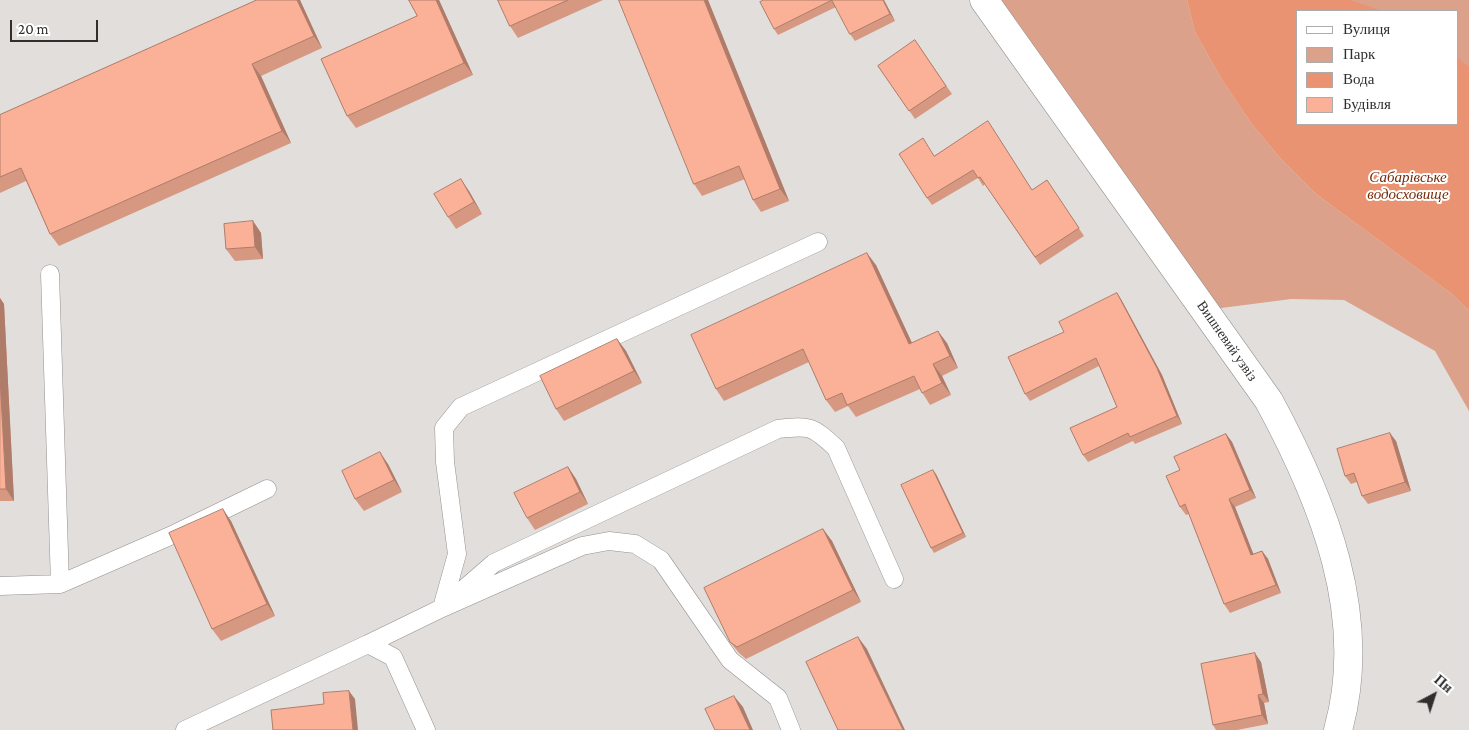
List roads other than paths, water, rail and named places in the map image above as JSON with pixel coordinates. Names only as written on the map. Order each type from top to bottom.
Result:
[{"type":"street","name":"Вишневий узвіз","points":[[984,0],[1269,401],[1296,450],[1317,502],[1333,550],[1346,602],[1348,678],[1338,730]]},
{"type":"lane","points":[[442,608],[457,554],[444,428],[461,407],[818,242]]},
{"type":"lane","points":[[50,274],[60,584]]},
{"type":"lane","points":[[442,608],[494,564],[778,429],[805,426],[820,434],[836,448],[894,579]]},
{"type":"lane","points":[[0,586],[60,584],[170,536],[266,489]]},
{"type":"lane","points":[[185,730],[442,608],[500,584],[582,546],[610,541],[635,544],[661,560],[730,660],[778,698],[792,730]]},
{"type":"lane","points":[[368,644],[393,657],[426,730]]},
{"type":"water","name":"Сабарівське водосховище","points":[[1187,0],[1350,0],[1380,10],[1296,10],[1296,125],[1459,125],[1459,59],[1469,67],[1469,311],[1452,294],[1316,194],[1281,159],[1251,123],[1222,80],[1195,32]]}]
